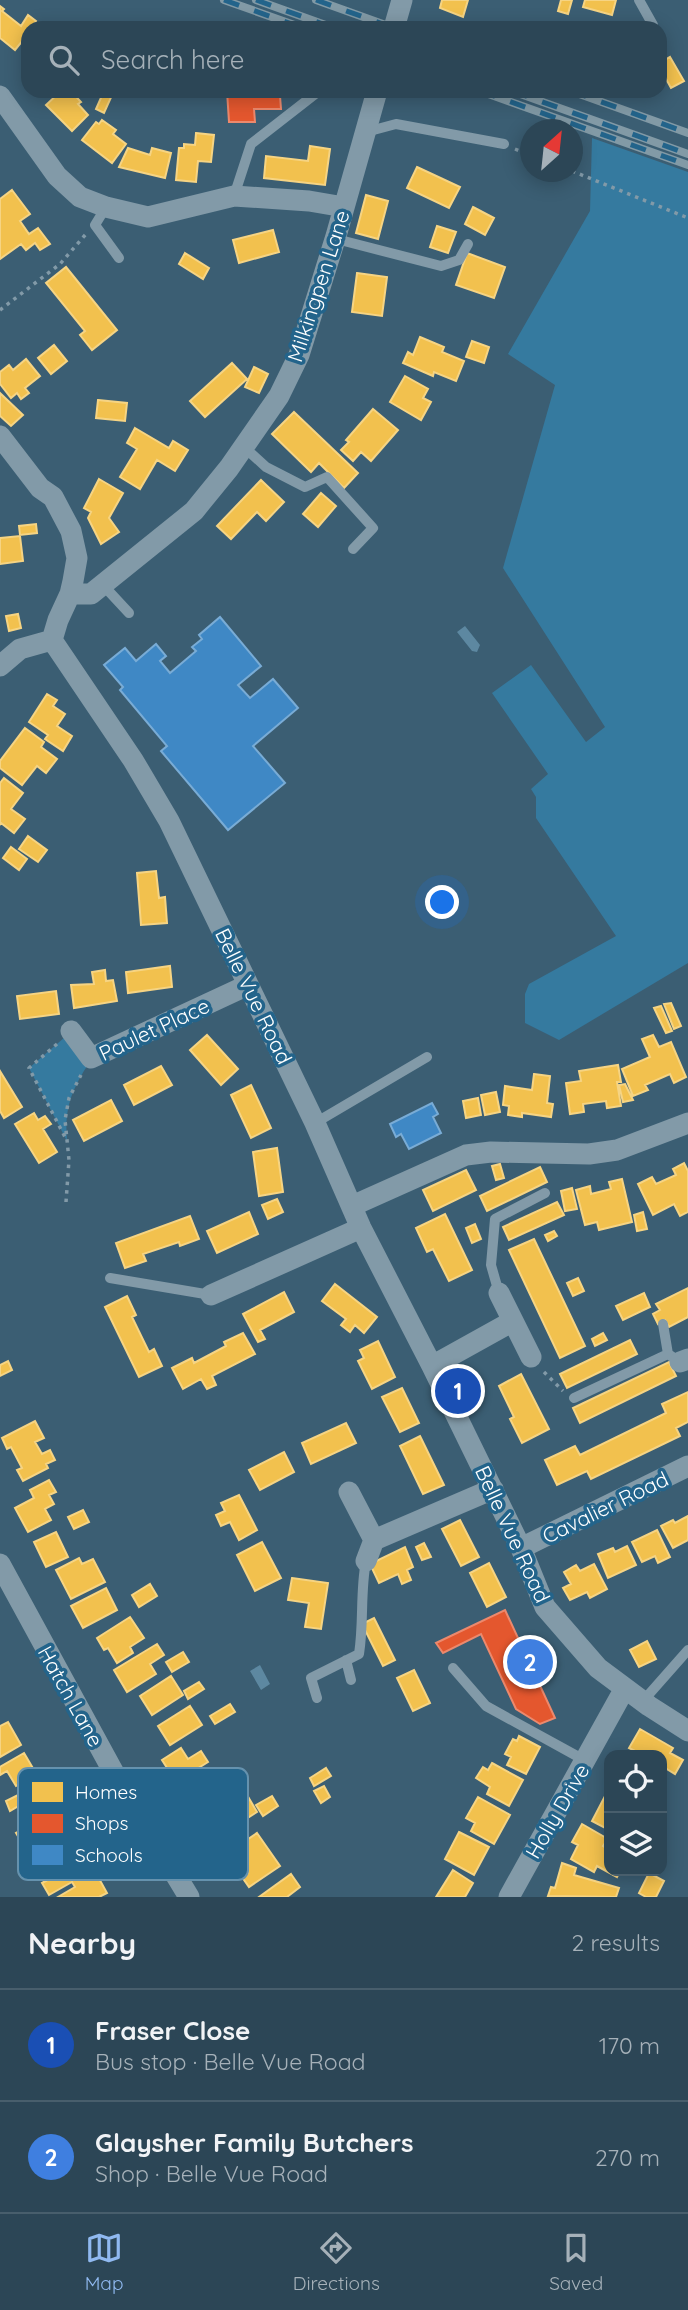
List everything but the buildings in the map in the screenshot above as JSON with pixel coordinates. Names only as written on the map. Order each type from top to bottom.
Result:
[{"type":"street","points":[[396,21],[402,0]]},
{"type":"street","points":[[0,96],[57,176],[100,216],[148,217],[234,197],[309,201],[344,206]]},
{"type":"street","name":"Milkingpen Lane","points":[[70,594],[91,594],[194,511],[244,447],[279,396],[299,355],[375,98]]},
{"type":"street","points":[[0,436],[40,488],[53,497],[71,531],[77,558],[70,594],[52,640],[20,649],[0,666]]},
{"type":"street","name":"Belle Vue Road","points":[[52,640],[133,760],[169,821],[315,1123],[361,1228],[493,1489],[545,1607],[598,1668],[688,1731]]},
{"type":"street","name":"Paulet Place","points":[[71,1031],[91,1058],[248,985]]},
{"type":"street","points":[[352,1206],[466,1155],[491,1152],[589,1154],[617,1150],[688,1123]]},
{"type":"street","points":[[211,1295],[361,1228]]},
{"type":"street","points":[[499,1293],[531,1357]]},
{"type":"street","points":[[432,1366],[513,1321]]},
{"type":"street","name":"Cavalier Road","points":[[521,1548],[688,1466]]},
{"type":"street","points":[[366,1560],[374,1540],[493,1489]]},
{"type":"street","points":[[349,1492],[374,1540]]},
{"type":"street","name":"Hatch Lane","points":[[0,1564],[111,1768]]},
{"type":"street","name":"Holly Drive","points":[[509,1897],[625,1688]]},
{"type":"street","name":"Hatch Lane","points":[[179,1880],[189,1897]]},
{"type":"lane","points":[[639,0],[651,21]]},
{"type":"lane","points":[[234,197],[251,144],[310,98]]},
{"type":"lane","points":[[366,132],[396,124],[504,144]]},
{"type":"lane","points":[[100,216],[119,258]]},
{"type":"lane","points":[[336,236],[344,241],[441,266],[459,260],[468,244]]},
{"type":"lane","points":[[244,447],[266,467],[304,487],[327,477],[373,528],[353,549]]},
{"type":"lane","points":[[103,585],[129,613]]},
{"type":"lane","points":[[315,1123],[427,1057]]},
{"type":"lane","points":[[499,1293],[491,1265],[495,1219],[545,1193]]},
{"type":"lane","points":[[110,1278],[211,1295]]},
{"type":"lane","points":[[573,1398],[678,1359],[663,1324]]},
{"type":"lane","points":[[317,1698],[311,1678],[359,1654],[362,1635],[362,1581],[366,1560]]},
{"type":"lane","points":[[643,1701],[688,1650]]},
{"type":"lane","points":[[346,1660],[351,1680]]},
{"type":"lane","points":[[453,1668],[486,1706],[586,1761]]},
{"type":"path","points":[[583,176],[688,218]]},
{"type":"path","points":[[0,310],[60,264],[100,216]]},
{"type":"path","points":[[67,1140],[29,1068],[71,1031]]},
{"type":"path","points":[[66,1202],[69,1160],[65,1120],[69,1098],[91,1058]]},
{"type":"path","points":[[531,1357],[557,1388],[573,1398]]},
{"type":"shaded area","points":[[592,138],[688,172],[688,963],[559,1040],[525,1023],[525,994],[529,984],[616,936],[536,818],[536,797],[531,789],[548,774],[492,693],[531,665],[586,742],[605,727],[503,568],[555,385],[508,354],[590,211]]},
{"type":"shaded area","points":[[465,626],[480,645],[477,652],[472,651],[457,632]]},
{"type":"shaded area","points":[[72,1031],[92,1058],[71,1097],[66,1128],[67,1141],[29,1068]]},
{"type":"shaded area","points":[[260,1665],[270,1684],[261,1690],[250,1671]]},
{"type":"railway","points":[[224,0],[283,21]]},
{"type":"railway","points":[[256,0],[314,21]]},
{"type":"railway","points":[[316,0],[374,21]]},
{"type":"railway","points":[[500,98],[688,165]]},
{"type":"railway","points":[[532,98],[688,154]]},
{"type":"railway","points":[[590,98],[688,133]]},
{"type":"place","name":"Fraser Close","points":[[458,1391]]},
{"type":"place","name":"Glaysher Family Butchers","points":[[530,1662]]}]
